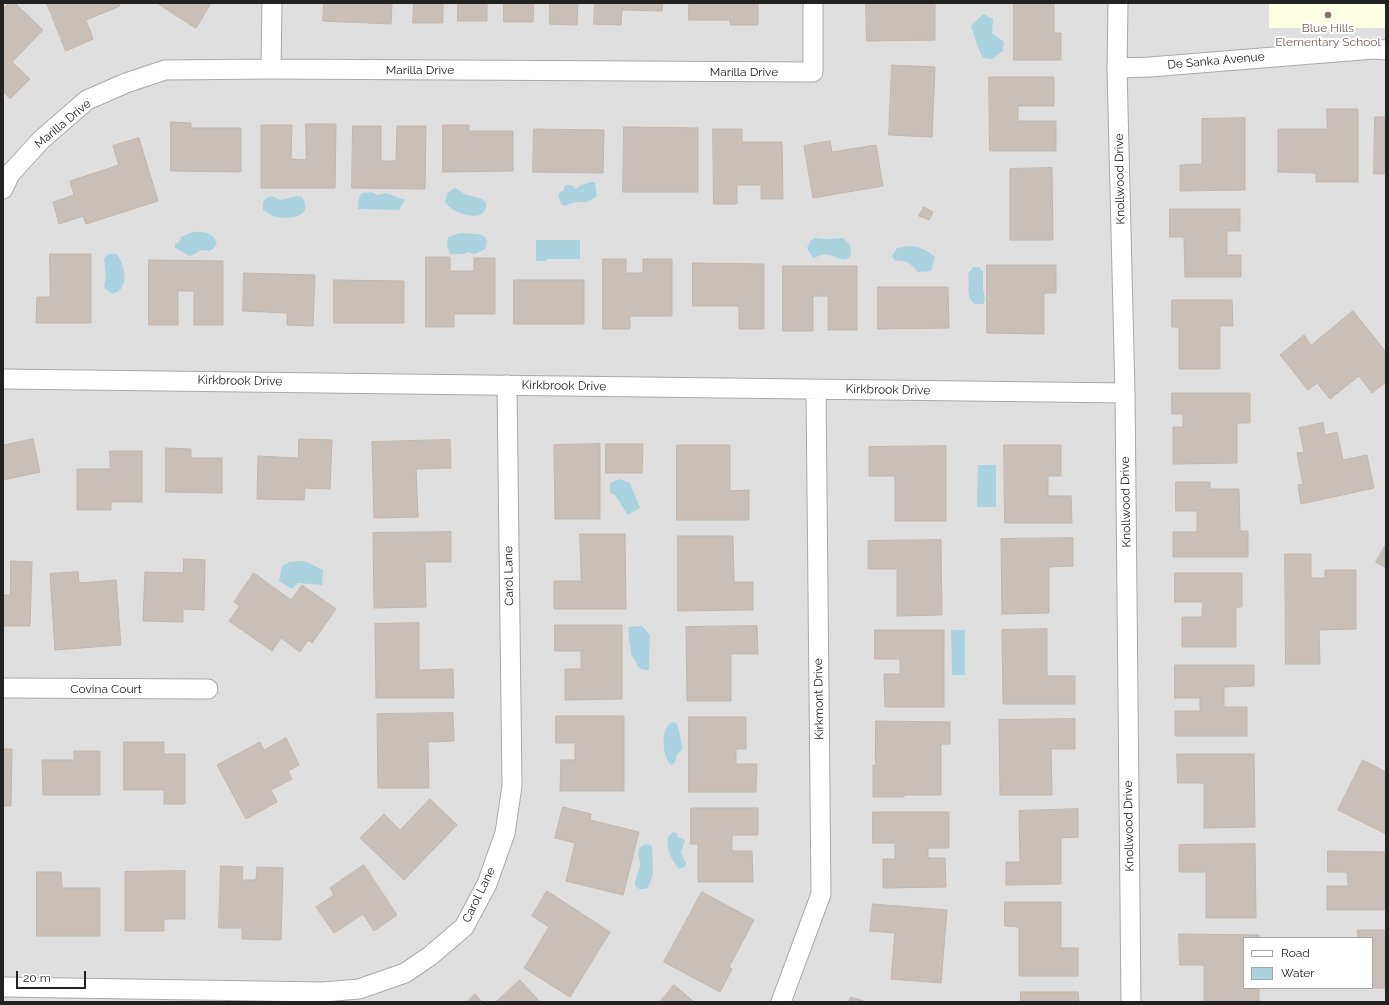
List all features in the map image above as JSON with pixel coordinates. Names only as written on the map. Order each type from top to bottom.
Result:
[{"type":"street","points":[[271,69],[272,3]]},
{"type":"street","name":"Marilla Drive","points":[[3,189],[10,174],[41,140],[87,100],[126,82],[165,70],[271,69],[813,72],[813,3]]},
{"type":"street","name":"Knollwood Drive","points":[[1118,3],[1117,68],[1125,393],[1131,1002]]},
{"type":"street","name":"De Sanka Avenue","points":[[1117,68],[1150,67],[1374,49],[1386,50]]},
{"type":"street","name":"Kirkbrook Drive","points":[[3,379],[1125,393]]},
{"type":"street","name":"Carol Lane","points":[[3,987],[323,992],[359,989],[405,973],[430,956],[464,927],[487,884],[505,833],[512,786],[506,385]]},
{"type":"street","name":"Kirkmont Drive","points":[[781,1002],[821,894],[816,390]]},
{"type":"street","name":"Covina Court","points":[[3,688],[208,689]]},
{"type":"shaded area","points":[[3,3],[1386,3],[1386,1002],[3,1002]]},
{"type":"shaded area","name":"Blue Hills Elementary School","points":[[1269,3],[1386,3],[1386,28],[1269,28]]},
{"type":"water","points":[[983,14],[993,19],[992,33],[1004,42],[1003,51],[992,59],[983,58],[971,26]]},
{"type":"water","points":[[595,182],[597,196],[593,199],[587,202],[577,202],[565,206],[561,204],[558,195],[563,191],[565,185],[571,185],[576,189],[581,185]]},
{"type":"water","points":[[455,188],[486,202],[485,209],[482,214],[469,216],[462,214],[449,206],[445,202],[447,193]]},
{"type":"water","points":[[371,192],[378,195],[386,193],[405,200],[399,210],[358,209],[359,199],[362,193]]},
{"type":"water","points":[[272,196],[281,200],[297,196],[302,197],[305,203],[305,209],[300,215],[295,217],[283,218],[273,216],[263,210],[263,202],[266,198]]},
{"type":"water","points":[[193,232],[208,233],[216,240],[217,243],[213,249],[209,251],[202,250],[190,256],[175,248],[175,244],[180,241],[181,237]]},
{"type":"water","points":[[461,233],[479,234],[484,236],[487,240],[485,249],[475,254],[467,252],[465,254],[450,254],[447,246],[448,237]]},
{"type":"water","points":[[815,238],[843,238],[850,247],[850,256],[848,259],[841,259],[822,254],[813,258],[807,248],[810,241]]},
{"type":"water","points":[[536,240],[580,240],[580,259],[546,259],[546,261],[536,261]]},
{"type":"water","points":[[908,246],[923,249],[935,257],[931,271],[918,272],[907,262],[896,261],[893,258],[892,256],[897,248]]},
{"type":"water","points":[[109,254],[117,254],[125,277],[122,288],[118,292],[112,294],[105,289],[104,285],[106,277],[104,259]]},
{"type":"water","points":[[973,267],[979,267],[983,271],[985,300],[983,304],[975,304],[970,298],[968,274]]},
{"type":"water","points":[[978,465],[996,465],[996,507],[977,507]]},
{"type":"water","points":[[619,479],[630,483],[640,508],[628,515],[615,495],[610,493],[610,483]]},
{"type":"water","points":[[289,562],[307,562],[323,570],[322,585],[298,583],[292,589],[279,581],[282,566]]},
{"type":"water","points":[[642,626],[650,635],[649,670],[641,669],[631,655],[628,634],[629,627]]},
{"type":"water","points":[[951,630],[965,630],[965,675],[952,675]]},
{"type":"water","points":[[672,722],[676,723],[683,747],[677,755],[675,762],[671,765],[664,749],[664,736],[668,725]]},
{"type":"water","points":[[673,832],[677,833],[678,837],[685,840],[681,853],[686,863],[685,867],[679,869],[671,858],[668,850],[668,837]]},
{"type":"water","points":[[647,844],[652,846],[653,875],[648,888],[641,889],[637,888],[635,885],[640,865],[638,851],[641,847]]},
{"type":"building","points":[[9,3],[15,3],[43,30],[12,62],[30,79],[10,99],[3,91],[3,9]]},
{"type":"building","points":[[47,3],[119,3],[120,6],[86,20],[93,39],[66,51]]},
{"type":"building","points":[[157,3],[211,3],[196,28]]},
{"type":"building","points":[[324,3],[392,3],[391,24],[323,21]]},
{"type":"building","points":[[414,3],[443,3],[443,23],[413,23]]},
{"type":"building","points":[[458,3],[487,3],[487,21],[458,21]]},
{"type":"building","points":[[504,3],[534,3],[533,22],[504,22]]},
{"type":"building","points":[[550,3],[578,3],[577,25],[550,24]]},
{"type":"building","points":[[595,3],[663,3],[662,11],[622,10],[621,25],[594,24]]},
{"type":"building","points":[[689,3],[758,3],[758,25],[730,25],[730,20],[689,20]]},
{"type":"building","points":[[866,3],[935,3],[935,40],[867,41]]},
{"type":"building","points":[[1014,3],[1054,3],[1054,33],[1061,33],[1061,60],[1014,60]]},
{"type":"building","points":[[892,65],[935,67],[932,137],[889,135]]},
{"type":"building","points":[[989,77],[1054,77],[1054,106],[1018,106],[1018,121],[1056,121],[1056,151],[990,151]]},
{"type":"building","points":[[1327,109],[1358,109],[1358,182],[1316,182],[1316,173],[1278,172],[1278,129],[1327,129]]},
{"type":"building","points":[[1375,117],[1386,117],[1386,174],[1374,174]]},
{"type":"building","points":[[1245,118],[1245,190],[1180,191],[1180,165],[1202,164],[1202,119]]},
{"type":"building","points":[[171,122],[191,123],[191,128],[241,128],[241,172],[171,171]]},
{"type":"building","points":[[306,124],[336,124],[335,188],[261,188],[261,125],[292,125],[291,159],[306,160]]},
{"type":"building","points":[[443,125],[469,125],[469,131],[513,131],[513,171],[443,172]]},
{"type":"building","points":[[353,126],[381,126],[381,161],[396,161],[397,126],[426,126],[425,189],[352,188]]},
{"type":"building","points":[[624,127],[698,128],[698,192],[623,192]]},
{"type":"building","points":[[534,129],[604,130],[603,173],[533,172]]},
{"type":"building","points":[[713,129],[742,129],[742,142],[782,142],[783,199],[761,199],[761,185],[737,185],[737,204],[714,204]]},
{"type":"building","points":[[139,138],[158,201],[86,224],[83,216],[59,224],[53,202],[74,195],[70,181],[119,165],[113,146]]},
{"type":"building","points":[[830,141],[832,152],[876,145],[883,186],[813,198],[804,146]]},
{"type":"building","points":[[1052,168],[1053,240],[1010,240],[1010,169]]},
{"type":"building","points":[[924,207],[933,212],[929,220],[919,216]]},
{"type":"building","points":[[1170,209],[1240,209],[1240,231],[1227,231],[1227,255],[1241,255],[1241,277],[1185,277],[1184,237],[1170,237]]},
{"type":"building","points":[[50,254],[91,254],[91,323],[36,323],[37,297],[50,297]]},
{"type":"building","points":[[426,257],[450,257],[450,271],[474,271],[474,258],[495,258],[495,314],[454,314],[454,327],[426,327]]},
{"type":"building","points":[[603,259],[626,259],[626,273],[643,273],[643,259],[672,259],[672,316],[630,316],[630,329],[603,329]]},
{"type":"building","points":[[149,260],[223,261],[223,325],[194,325],[194,291],[178,291],[178,325],[149,325]]},
{"type":"building","points":[[693,263],[764,264],[764,329],[739,329],[739,306],[693,306]]},
{"type":"building","points":[[987,265],[1056,265],[1056,293],[1044,293],[1044,334],[987,333]]},
{"type":"building","points":[[783,266],[857,266],[857,330],[828,330],[828,296],[813,296],[813,331],[783,331]]},
{"type":"building","points":[[244,273],[315,275],[313,326],[287,325],[287,313],[243,311]]},
{"type":"building","points":[[334,280],[404,281],[404,323],[334,323]]},
{"type":"building","points":[[514,280],[584,280],[584,324],[514,324]]},
{"type":"building","points":[[878,287],[948,287],[949,328],[878,329]]},
{"type":"building","points":[[1172,300],[1232,300],[1233,326],[1220,326],[1220,369],[1179,369],[1179,327],[1172,327]]},
{"type":"building","points":[[1353,311],[1386,352],[1386,382],[1372,393],[1359,376],[1330,399],[1317,383],[1308,390],[1280,355],[1304,335],[1311,345]]},
{"type":"building","points":[[1172,393],[1250,393],[1250,423],[1237,423],[1237,463],[1173,464],[1173,427],[1183,427],[1183,414],[1172,414]]},
{"type":"building","points":[[1323,423],[1325,435],[1337,432],[1343,460],[1367,455],[1374,488],[1301,504],[1298,485],[1303,484],[1297,453],[1304,452],[1299,428]]},
{"type":"building","points":[[33,439],[40,472],[3,480],[3,445]]},
{"type":"building","points":[[299,439],[332,440],[330,489],[305,488],[304,500],[257,499],[258,456],[298,458]]},
{"type":"building","points":[[450,440],[451,468],[416,469],[418,517],[374,518],[372,442]]},
{"type":"building","points":[[600,444],[600,519],[555,519],[554,445]]},
{"type":"building","points":[[606,444],[643,444],[642,473],[606,473]]},
{"type":"building","points":[[677,445],[730,445],[730,491],[749,490],[749,520],[677,520]]},
{"type":"building","points":[[1004,445],[1061,445],[1061,476],[1048,476],[1048,496],[1071,496],[1072,523],[1005,523]]},
{"type":"building","points":[[946,446],[946,521],[895,521],[895,476],[869,476],[869,447]]},
{"type":"building","points":[[166,448],[191,449],[191,458],[222,458],[222,493],[166,492]]},
{"type":"building","points":[[110,451],[142,451],[142,502],[111,502],[111,510],[77,510],[77,469],[110,469]]},
{"type":"building","points":[[1176,482],[1210,482],[1210,489],[1239,489],[1240,531],[1248,531],[1248,557],[1173,557],[1173,532],[1197,532],[1197,511],[1176,511]]},
{"type":"building","points":[[451,532],[451,562],[425,562],[426,607],[374,608],[373,533]]},
{"type":"building","points":[[580,534],[625,534],[626,609],[554,609],[554,581],[581,581]]},
{"type":"building","points":[[678,536],[733,536],[734,582],[753,582],[753,610],[678,611]]},
{"type":"building","points":[[1073,538],[1073,566],[1049,567],[1049,613],[1002,614],[1001,539]]},
{"type":"building","points":[[941,540],[942,615],[897,616],[897,569],[868,569],[868,541]]},
{"type":"building","points":[[1386,544],[1386,568],[1376,562]]},
{"type":"building","points":[[1285,554],[1311,554],[1311,578],[1325,578],[1325,570],[1356,570],[1356,629],[1319,630],[1320,664],[1286,664]]},
{"type":"building","points":[[184,559],[205,560],[204,610],[183,609],[183,622],[143,621],[145,572],[183,573]]},
{"type":"building","points":[[11,561],[32,562],[30,626],[3,626],[3,595],[10,595]]},
{"type":"building","points":[[78,572],[79,583],[116,580],[121,645],[55,650],[50,574]]},
{"type":"building","points":[[254,573],[291,600],[302,585],[336,609],[312,643],[308,640],[300,652],[281,638],[272,651],[229,621],[240,606],[234,602]]},
{"type":"building","points":[[1175,573],[1242,573],[1242,607],[1236,607],[1236,647],[1182,647],[1182,617],[1202,617],[1203,602],[1175,602]]},
{"type":"building","points":[[419,623],[419,670],[453,669],[454,698],[376,698],[375,624]]},
{"type":"building","points":[[555,625],[622,625],[622,699],[565,700],[565,669],[581,669],[581,651],[555,651]]},
{"type":"building","points":[[757,626],[758,654],[731,654],[731,701],[687,701],[686,627]]},
{"type":"building","points":[[1047,629],[1047,676],[1075,676],[1075,704],[1003,704],[1002,630]]},
{"type":"building","points":[[875,630],[944,630],[944,707],[885,707],[884,674],[900,674],[900,659],[875,659]]},
{"type":"building","points":[[1175,665],[1254,665],[1254,686],[1224,687],[1224,707],[1247,707],[1247,736],[1175,736],[1175,711],[1200,711],[1200,698],[1175,698]]},
{"type":"building","points":[[453,713],[454,741],[428,742],[429,788],[378,788],[377,714]]},
{"type":"building","points":[[556,716],[624,716],[624,791],[560,791],[561,760],[575,760],[575,743],[556,743]]},
{"type":"building","points":[[689,717],[746,717],[746,749],[736,749],[736,764],[757,764],[756,792],[689,792]]},
{"type":"building","points":[[1075,719],[1075,749],[1051,749],[1052,795],[1000,795],[999,720]]},
{"type":"building","points":[[876,721],[950,722],[950,744],[941,744],[941,795],[873,797],[873,765],[875,766]]},
{"type":"building","points":[[286,738],[299,765],[288,771],[292,779],[271,790],[277,802],[246,819],[217,765],[260,742],[264,750]]},
{"type":"building","points":[[124,742],[164,742],[164,754],[185,754],[185,804],[164,804],[164,790],[124,790]]},
{"type":"building","points":[[3,749],[12,749],[11,806],[3,806]]},
{"type":"building","points":[[74,751],[100,751],[100,795],[43,795],[42,760],[74,760]]},
{"type":"building","points":[[1177,754],[1254,754],[1255,827],[1204,828],[1204,783],[1178,783]]},
{"type":"building","points":[[1363,760],[1386,772],[1386,834],[1338,810]]},
{"type":"building","points":[[430,799],[457,825],[404,880],[360,838],[384,814],[400,830]]},
{"type":"building","points":[[563,807],[591,814],[590,820],[639,832],[623,895],[566,881],[575,843],[555,838]]},
{"type":"building","points":[[691,808],[758,808],[758,835],[732,835],[732,851],[752,851],[753,882],[698,882],[698,844],[691,844]]},
{"type":"building","points":[[1078,809],[1078,837],[1061,838],[1061,884],[1006,885],[1006,862],[1020,862],[1019,811]]},
{"type":"building","points":[[873,812],[949,812],[949,848],[928,848],[928,858],[945,858],[946,887],[883,888],[883,859],[895,859],[895,843],[873,843]]},
{"type":"building","points":[[1255,844],[1256,918],[1206,918],[1206,872],[1179,872],[1179,845]]},
{"type":"building","points":[[1328,851],[1386,852],[1386,910],[1327,910],[1327,886],[1348,886],[1347,872],[1328,872]]},
{"type":"building","points":[[364,865],[397,915],[374,931],[363,914],[334,933],[316,907],[334,895],[330,888]]},
{"type":"building","points":[[221,866],[243,867],[242,880],[256,880],[257,867],[283,868],[281,940],[242,939],[242,928],[219,928]]},
{"type":"building","points":[[185,871],[185,919],[164,919],[164,931],[125,931],[125,872]]},
{"type":"building","points":[[37,872],[61,872],[62,888],[100,888],[100,936],[37,936]]},
{"type":"building","points":[[547,891],[610,932],[570,997],[524,968],[549,927],[532,916]]},
{"type":"building","points":[[702,892],[754,920],[729,967],[732,969],[720,992],[664,962]]},
{"type":"building","points":[[1005,902],[1061,902],[1061,948],[1078,948],[1078,976],[1019,976],[1019,927],[1005,926]]},
{"type":"building","points":[[873,904],[947,910],[941,983],[891,979],[895,933],[870,931]]},
{"type":"building","points":[[1358,930],[1386,930],[1386,988],[1373,988],[1373,937],[1358,937]]},
{"type":"building","points":[[1179,934],[1259,935],[1259,937],[1243,937],[1243,989],[1259,989],[1259,1002],[1204,1002],[1204,965],[1180,965]]},
{"type":"building","points":[[520,980],[540,1002],[496,1002]]},
{"type":"building","points":[[674,985],[694,1002],[660,1002]]},
{"type":"building","points":[[1021,992],[1078,992],[1079,1002],[1021,1002]]},
{"type":"building","points":[[475,994],[482,1002],[467,1002]]},
{"type":"building","points":[[851,997],[866,1002],[849,1002]]},
{"type":"place","name":"Blue Hills Elementary School","points":[[1328,15]]}]
